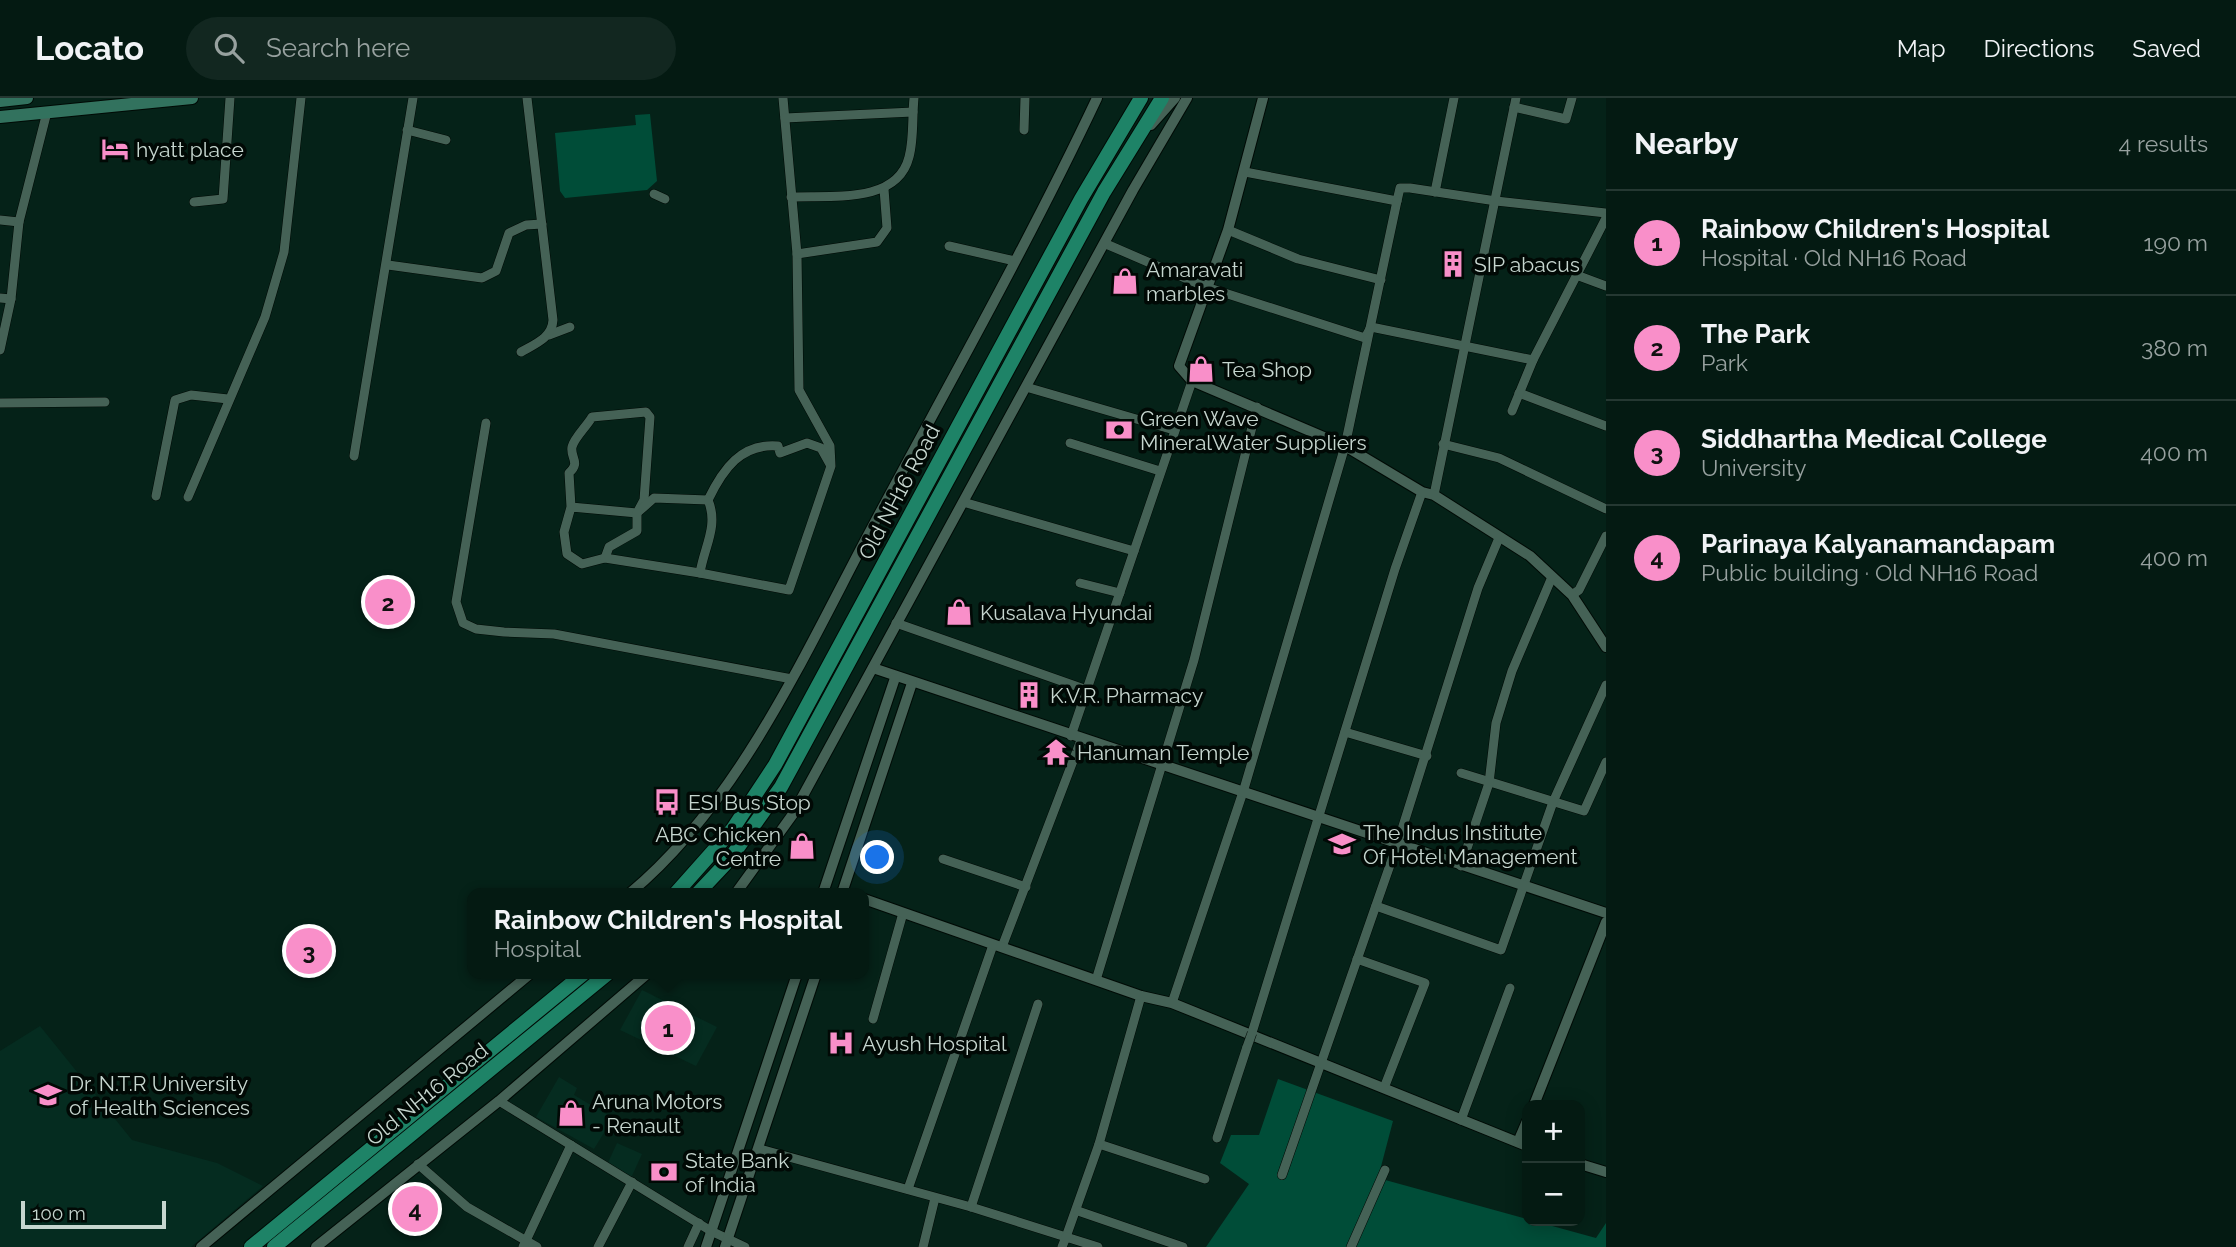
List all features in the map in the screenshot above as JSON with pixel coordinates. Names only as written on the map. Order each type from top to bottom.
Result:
[{"type":"main road","points":[[0,101],[27,98]]},
{"type":"main road","points":[[0,117],[192,98]]},
{"type":"main road","name":"Old NH16 Road","points":[[680,888],[732,830],[775,765],[1011,328],[1140,98]]},
{"type":"main road","name":"Old NH16 Road","points":[[703,888],[729,860],[781,787],[1130,147],[1162,98]]},
{"type":"main road","name":"Old NH16 Road","points":[[251,1247],[577,979]]},
{"type":"main road","name":"Old NH16 Road","points":[[274,1247],[601,979]]},
{"type":"street","points":[[194,202],[223,199],[230,98]]},
{"type":"street","points":[[188,497],[265,317],[284,253],[301,98]]},
{"type":"street","points":[[354,456],[388,265],[413,98]]},
{"type":"street","points":[[527,98],[553,320],[552,329],[547,336]]},
{"type":"street","points":[[605,558],[609,547],[637,531],[636,513],[643,500],[650,417],[646,412],[592,417],[573,443],[572,452],[576,459],[575,468],[569,473],[571,507],[564,533],[567,554],[582,564],[605,558],[789,590],[831,466],[830,446],[799,390],[797,254],[783,98]]},
{"type":"street","points":[[791,197],[858,194],[884,189],[899,177],[906,166],[914,98]]},
{"type":"street","points":[[1024,98],[1024,130]]},
{"type":"street","points":[[636,888],[694,831],[713,806],[792,679],[1015,261],[1097,98]]},
{"type":"street","points":[[1130,147],[1175,98]]},
{"type":"street","points":[[740,888],[793,814],[1106,244],[1133,190],[1187,98]]},
{"type":"street","points":[[1263,98],[1228,230],[1181,354],[1179,366],[1192,381],[1345,446],[1422,492],[1434,495],[1530,556],[1572,595],[1606,647]]},
{"type":"street","points":[[1435,192],[1454,98]]},
{"type":"street","points":[[1434,495],[1515,102],[1566,119],[1572,98]]},
{"type":"street","points":[[0,351],[11,299],[19,222],[47,112]]},
{"type":"street","points":[[785,118],[913,112]]},
{"type":"street","points":[[407,130],[446,140]]},
{"type":"street","points":[[1245,172],[1397,201]]},
{"type":"street","points":[[1172,1003],[1244,789],[1345,446],[1399,188],[1606,213]]},
{"type":"street","points":[[797,254],[877,242],[887,228],[884,189]]},
{"type":"street","points":[[654,194],[665,199]]},
{"type":"street","points":[[1512,411],[1533,360],[1579,276],[1606,219]]},
{"type":"street","points":[[0,220],[19,222]]},
{"type":"street","points":[[388,265],[482,278],[496,271],[509,233],[526,225],[542,224]]},
{"type":"street","points":[[1228,230],[1298,259],[1381,280]]},
{"type":"street","points":[[1106,244],[1206,288],[1365,338],[1371,327]]},
{"type":"street","points":[[949,246],[1015,261]]},
{"type":"street","points":[[1579,276],[1606,286]]},
{"type":"street","points":[[0,298],[11,299]]},
{"type":"street","points":[[521,352],[547,336],[570,327]]},
{"type":"street","points":[[1371,327],[1533,360]]},
{"type":"street","points":[[908,1189],[997,946],[1026,887],[1076,738],[1087,690],[1192,381]]},
{"type":"street","points":[[1026,387],[1174,430]]},
{"type":"street","points":[[1520,393],[1606,426]]},
{"type":"street","points":[[156,496],[175,400],[191,395],[228,399]]},
{"type":"street","points":[[0,403],[105,402]]},
{"type":"street","points":[[1096,980],[1194,660],[1257,407]]},
{"type":"street","points":[[486,423],[456,602],[463,623],[476,629],[554,634],[792,679]]},
{"type":"street","points":[[708,500],[727,466],[750,448],[778,446],[780,453],[807,443],[821,448],[831,466]]},
{"type":"street","points":[[1070,443],[1160,471]]},
{"type":"street","points":[[1443,444],[1499,458],[1606,509]]},
{"type":"street","points":[[1217,1138],[1422,492]]},
{"type":"street","points":[[571,507],[636,513],[654,498],[708,500]]},
{"type":"street","points":[[700,573],[703,554],[711,536],[713,512],[708,500]]},
{"type":"street","points":[[963,502],[1134,551]]},
{"type":"street","points":[[1572,595],[1580,590],[1606,536]]},
{"type":"street","points":[[1282,1175],[1427,756],[1478,588],[1499,538]]},
{"type":"street","points":[[1461,866],[1489,782],[1496,723],[1529,625],[1552,577]]},
{"type":"street","points":[[1080,583],[1120,593]]},
{"type":"street","points":[[896,623],[1087,690]]},
{"type":"street","points":[[873,668],[895,678],[1076,738],[1244,789],[1320,819],[1461,866],[1525,884],[1606,913]]},
{"type":"street","points":[[825,888],[895,678]]},
{"type":"street","points":[[846,888],[912,683]]},
{"type":"street","points":[[1376,906],[1501,950],[1553,802],[1606,685]]},
{"type":"street","points":[[1345,732],[1427,756]]},
{"type":"street","points":[[1461,772],[1584,811],[1606,762]]},
{"type":"street","points":[[943,859],[1026,887]]},
{"type":"street","points":[[869,901],[1096,980],[1140,999],[1172,1003],[1522,1144]]},
{"type":"street","points":[[873,1019],[903,913]]},
{"type":"street","points":[[1536,1100],[1606,922]]},
{"type":"street","points":[[1357,958],[1425,983],[1384,1088]]},
{"type":"street","points":[[201,1247],[524,979]]},
{"type":"street","points":[[316,1247],[499,1101],[641,979]]},
{"type":"street","points":[[706,1247],[795,979]]},
{"type":"street","points":[[726,1244],[760,1149],[814,979]]},
{"type":"street","points":[[1461,1120],[1510,988]]},
{"type":"street","points":[[1062,1247],[1100,1144],[1140,999]]},
{"type":"street","points":[[971,1207],[1038,1004]]},
{"type":"street","points":[[499,1101],[699,1223],[726,1244],[745,1247]]},
{"type":"street","points":[[1100,1144],[1205,1179]]},
{"type":"street","points":[[524,1244],[571,1145]]},
{"type":"street","points":[[760,1149],[971,1207],[1098,1247]]},
{"type":"street","points":[[418,1164],[467,1207],[524,1244],[537,1247]]},
{"type":"street","points":[[1585,1166],[1606,1172]]},
{"type":"street","points":[[1351,1247],[1385,1170]]},
{"type":"street","points":[[598,1247],[632,1182]]},
{"type":"street","points":[[923,1247],[935,1198]]},
{"type":"street","points":[[1077,1211],[1182,1247]]},
{"type":"street","points":[[688,1247],[699,1223]]},
{"type":"shaded area","points":[[650,114],[657,181],[647,190],[565,198],[560,191],[555,133],[636,125],[635,115]]},
{"type":"shaded area","points":[[642,990],[717,1027],[696,1066],[620,1030]]},
{"type":"shaded area","name":"Dr. N.T.R University of Health Sciences","points":[[40,1026],[132,1140],[217,1163],[263,1186],[191,1247],[0,1247],[0,1051]]},
{"type":"shaded area","name":"Aruna Motors - Renault","points":[[559,1077],[577,1088],[574,1095],[613,1118],[594,1149],[536,1117]]},
{"type":"shaded area","points":[[1278,1079],[1393,1121],[1378,1178],[1522,1218],[1522,1226],[1552,1226],[1596,1238],[1606,1223],[1606,1247],[1206,1247],[1249,1184],[1220,1163],[1231,1135],[1259,1135]]},
{"type":"shaded area","points":[[617,1143],[642,1154],[631,1178],[606,1167]]},
{"type":"place","name":"hyatt place","points":[[115,149]]},
{"type":"place","name":"SIP abacus","points":[[1453,264]]},
{"type":"place","name":"Amaravati marbles","points":[[1125,281]]},
{"type":"place","name":"Tea Shop","points":[[1201,369]]},
{"type":"place","name":"Green Wave MineralWater Suppliers","points":[[1119,430]]},
{"type":"place","name":"The Park","points":[[388,602]]},
{"type":"place","name":"Kusalava Hyundai","points":[[959,612]]},
{"type":"place","name":"K.V.R. Pharmacy","points":[[1029,695]]},
{"type":"place","name":"Hanuman Temple","points":[[1056,752]]},
{"type":"place","name":"ESI Bus Stop","points":[[667,802]]},
{"type":"place","name":"The Indus Institute Of Hotel Management","points":[[1342,844]]},
{"type":"place","name":"ABC Chicken Centre","points":[[802,846]]},
{"type":"place","name":"Siddhartha Medical College","points":[[309,951]]},
{"type":"place","name":"Rainbow Children's Hospital","points":[[668,1028]]},
{"type":"place","name":"Ayush Hospital","points":[[841,1043]]},
{"type":"place","name":"Dr. N.T.R University of Health Sciences","points":[[48,1095]]},
{"type":"place","name":"Aruna Motors - Renault","points":[[571,1113]]},
{"type":"place","name":"State Bank of India","points":[[664,1172]]},
{"type":"place","name":"Parinaya Kalyanamandapam","points":[[415,1209]]}]
